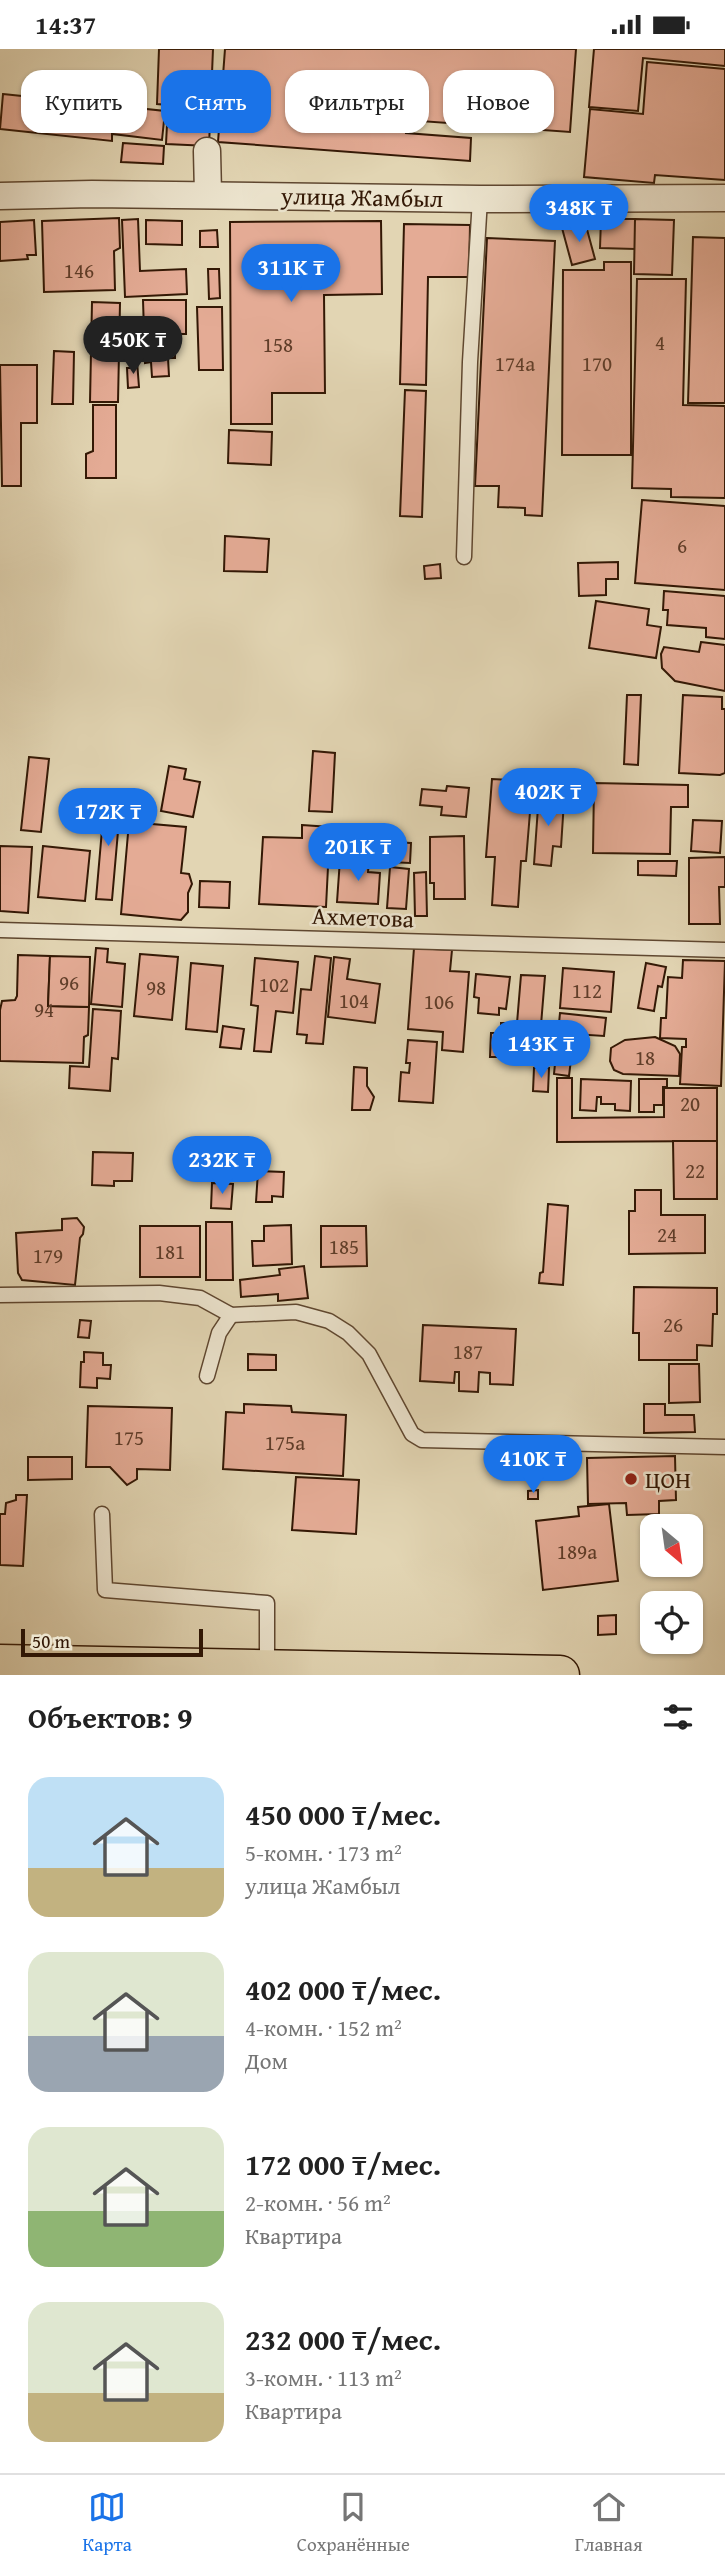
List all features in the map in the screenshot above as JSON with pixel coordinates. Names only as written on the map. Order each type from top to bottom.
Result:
[{"type":"main road","points":[[0,1664],[560,1675]]},
{"type":"street","points":[[207,151],[208,194]]},
{"type":"street","name":"улица Жамбыл","points":[[0,196],[208,194],[480,199],[725,198]]},
{"type":"lane","points":[[464,558],[470,362],[480,199]]},
{"type":"lane","name":"Ахметова","points":[[0,930],[725,950]]},
{"type":"lane","points":[[0,1295],[159,1293],[200,1298],[231,1315],[296,1312],[329,1321],[348,1333],[369,1354],[412,1434],[422,1440],[725,1447]]},
{"type":"lane","points":[[207,1375],[219,1333],[231,1315]]},
{"type":"lane","points":[[102,1514],[105,1590],[267,1603],[254,1671]]},
{"type":"building","points":[[159,49],[213,49],[212,70],[161,70],[161,104],[157,104]]},
{"type":"building","points":[[225,49],[576,49],[570,132],[554,131],[554,70],[443,70],[443,123],[429,122],[429,70],[285,70],[285,133],[406,133],[471,138],[470,161],[218,142],[219,133],[271,133],[271,70],[223,70]]},
{"type":"building","points":[[594,49],[725,49],[725,66],[643,58],[638,111],[589,107]]},
{"type":"building","points":[[647,62],[725,69],[725,180],[655,175],[654,183],[584,177],[590,109],[643,114]]},
{"type":"building","points":[[3,94],[21,96],[21,131],[0,129]]},
{"type":"building","points":[[147,109],[161,111],[162,140],[112,134],[112,141],[37,133],[147,133]]},
{"type":"building","points":[[167,133],[210,133],[209,146],[166,144]]},
{"type":"building","points":[[123,143],[164,146],[163,164],[121,162]]},
{"type":"building","points":[[119,218],[120,248],[114,251],[115,290],[44,292],[42,221]]},
{"type":"building","points":[[138,219],[140,271],[186,269],[187,294],[125,297],[122,220]]},
{"type":"building","points":[[601,219],[635,219],[635,249],[600,248]]},
{"type":"building","points":[[635,219],[674,220],[672,275],[634,274]]},
{"type":"building","points":[[34,220],[36,255],[27,255],[28,259],[0,261],[0,222]]},
{"type":"building","points":[[146,220],[182,221],[182,245],[146,244]]},
{"type":"building","points":[[381,221],[382,294],[324,295],[325,393],[272,393],[272,424],[231,424],[230,222]]},
{"type":"building","points":[[585,222],[595,259],[572,265],[562,228]]},
{"type":"building","points":[[404,224],[470,225],[469,277],[428,277],[426,385],[400,384]]},
{"type":"building","points":[[217,230],[218,247],[200,247],[200,231]]},
{"type":"building","points":[[693,237],[725,238],[725,403],[688,403]]},
{"type":"building","points":[[487,238],[555,241],[542,516],[525,515],[525,508],[498,507],[499,486],[475,486]]},
{"type":"building","points":[[604,262],[631,262],[631,455],[562,455],[563,270],[604,270]]},
{"type":"building","points":[[208,269],[219,269],[220,298],[209,299]]},
{"type":"building","points":[[637,279],[686,279],[683,405],[725,406],[725,498],[671,497],[671,489],[632,488]]},
{"type":"building","points":[[143,300],[186,300],[186,334],[169,334],[169,342],[175,342],[175,358],[168,358],[169,376],[152,377],[151,362],[145,363]]},
{"type":"building","points":[[92,302],[120,303],[118,402],[90,402]]},
{"type":"building","points":[[197,307],[222,307],[223,370],[199,370]]},
{"type":"building","points":[[54,351],[74,352],[73,404],[52,404]]},
{"type":"building","points":[[137,361],[139,387],[128,388],[127,368],[131,368],[131,362]]},
{"type":"building","points":[[0,365],[37,365],[37,423],[21,423],[21,486],[2,486]]},
{"type":"building","points":[[405,390],[426,391],[422,517],[400,516]]},
{"type":"building","points":[[93,405],[116,405],[116,478],[86,478],[86,454],[93,451]]},
{"type":"building","points":[[229,430],[272,432],[271,465],[228,463]]},
{"type":"building","points":[[642,500],[725,506],[725,590],[635,583]]},
{"type":"building","points":[[225,536],[269,539],[267,572],[224,571]]},
{"type":"building","points":[[618,562],[618,579],[606,579],[606,595],[579,596],[578,563]]},
{"type":"building","points":[[440,564],[441,578],[425,579],[424,566]]},
{"type":"building","points":[[664,591],[725,596],[725,639],[706,637],[706,628],[667,625],[668,610],[663,610]]},
{"type":"building","points":[[596,601],[649,609],[647,625],[661,627],[656,658],[589,648]]},
{"type":"building","points":[[701,642],[725,645],[725,691],[675,681],[662,668],[661,654],[664,647],[699,652]]},
{"type":"building","points":[[627,695],[641,695],[638,765],[624,764]]},
{"type":"building","points":[[683,695],[722,697],[722,709],[725,709],[725,773],[679,773]]},
{"type":"building","points":[[313,751],[335,753],[332,812],[309,811]]},
{"type":"building","points":[[29,757],[49,759],[41,832],[21,830]]},
{"type":"building","points":[[169,766],[186,769],[184,779],[200,782],[193,817],[161,811]]},
{"type":"building","points":[[492,779],[528,781],[526,800],[531,800],[526,861],[521,861],[518,907],[492,905],[495,857],[486,857]]},
{"type":"building","points":[[594,783],[688,785],[688,807],[671,807],[670,854],[593,853]]},
{"type":"building","points":[[447,786],[469,788],[466,817],[441,815],[442,807],[420,805],[422,789],[446,791]]},
{"type":"building","points":[[539,793],[553,794],[553,801],[564,801],[561,847],[553,846],[551,866],[534,864]]},
{"type":"building","points":[[105,795],[121,797],[112,900],[96,899]]},
{"type":"building","points":[[693,820],[722,821],[720,853],[691,851]]},
{"type":"building","points":[[129,822],[186,827],[181,873],[189,874],[192,884],[188,893],[188,912],[181,920],[121,914]]},
{"type":"building","points":[[302,825],[330,827],[326,907],[259,904],[263,837],[302,838]]},
{"type":"building","points":[[464,836],[465,899],[434,899],[434,883],[430,883],[430,837]]},
{"type":"building","points":[[390,842],[411,843],[410,863],[389,862]]},
{"type":"building","points":[[0,846],[32,847],[28,913],[0,911]]},
{"type":"building","points":[[43,846],[90,851],[85,901],[38,897]]},
{"type":"building","points":[[725,857],[725,887],[719,887],[720,924],[689,924],[689,858]]},
{"type":"building","points":[[340,859],[369,861],[368,872],[380,873],[378,904],[337,902]]},
{"type":"building","points":[[638,861],[677,861],[676,876],[638,875]]},
{"type":"building","points":[[390,867],[409,869],[406,909],[387,908]]},
{"type":"building","points":[[426,872],[427,916],[415,916],[414,873]]},
{"type":"building","points":[[200,881],[230,882],[229,908],[199,907]]},
{"type":"building","points":[[96,948],[108,949],[107,962],[125,964],[122,1007],[91,1004]]},
{"type":"building","points":[[414,948],[452,950],[450,971],[469,972],[463,1052],[442,1050],[443,1032],[408,1029]]},
{"type":"building","points":[[140,954],[178,957],[172,1020],[134,1016]]},
{"type":"building","points":[[18,955],[50,956],[48,1006],[89,1007],[83,1063],[0,1061],[0,1010],[2,1001],[15,1000],[17,996]]},
{"type":"building","points":[[50,956],[90,957],[89,1007],[48,1006]]},
{"type":"building","points":[[315,956],[331,958],[323,1044],[306,1043],[307,1035],[297,1034],[301,989],[311,990]]},
{"type":"building","points":[[334,957],[350,959],[347,979],[380,984],[375,1023],[328,1017]]},
{"type":"building","points":[[255,958],[298,962],[293,1013],[276,1011],[271,1052],[254,1051],[258,1006],[251,1005]]},
{"type":"building","points":[[683,960],[725,961],[721,1086],[680,1084],[682,1047],[686,1047],[686,1039],[660,1038],[661,1018],[666,1018],[668,977],[682,978]]},
{"type":"building","points":[[191,963],[223,966],[217,1032],[186,1029]]},
{"type":"building","points":[[646,963],[666,967],[662,987],[658,986],[654,1011],[638,1008]]},
{"type":"building","points":[[563,968],[614,972],[611,1012],[560,1008]]},
{"type":"building","points":[[476,974],[510,977],[506,1009],[499,1008],[499,1015],[478,1013],[479,998],[474,997]]},
{"type":"building","points":[[521,975],[545,976],[541,1025],[517,1023]]},
{"type":"building","points":[[93,1009],[121,1011],[118,1059],[112,1058],[110,1091],[69,1088],[70,1066],[89,1067]]},
{"type":"building","points":[[560,1013],[606,1018],[604,1036],[574,1034],[569,1076],[554,1074]]},
{"type":"building","points":[[501,1023],[517,1023],[517,1045],[510,1045],[509,1057],[490,1057],[491,1033],[501,1033]]},
{"type":"building","points":[[223,1026],[244,1029],[241,1049],[220,1047]]},
{"type":"building","points":[[655,1037],[675,1046],[680,1054],[679,1076],[623,1074],[614,1070],[610,1061],[611,1048],[625,1040]]},
{"type":"building","points":[[408,1040],[437,1042],[433,1103],[399,1101],[401,1072],[409,1073],[410,1063],[406,1063]]},
{"type":"building","points":[[354,1067],[367,1068],[367,1086],[374,1097],[370,1110],[352,1110]]},
{"type":"building","points":[[534,1068],[549,1068],[548,1092],[533,1091]]},
{"type":"building","points":[[557,1078],[572,1078],[572,1118],[664,1117],[664,1088],[717,1088],[717,1141],[557,1142]]},
{"type":"building","points":[[581,1079],[631,1081],[630,1111],[615,1110],[615,1104],[601,1104],[601,1097],[597,1097],[596,1111],[580,1110]]},
{"type":"building","points":[[639,1079],[667,1079],[667,1087],[663,1087],[663,1105],[654,1105],[654,1112],[639,1112]]},
{"type":"building","points":[[673,1141],[717,1141],[717,1199],[674,1199]]},
{"type":"building","points":[[93,1152],[133,1153],[132,1181],[114,1181],[114,1186],[92,1185]]},
{"type":"building","points":[[258,1171],[284,1172],[283,1197],[272,1196],[272,1202],[256,1202]]},
{"type":"building","points":[[212,1183],[233,1184],[231,1209],[211,1208]]},
{"type":"building","points":[[635,1190],[661,1190],[661,1215],[705,1215],[705,1253],[629,1254],[629,1211],[635,1211]]},
{"type":"building","points":[[548,1204],[568,1206],[563,1285],[539,1283],[540,1273],[543,1272]]},
{"type":"building","points":[[77,1218],[84,1227],[80,1238],[75,1285],[22,1280],[18,1273],[16,1233],[62,1230],[62,1219]]},
{"type":"building","points":[[206,1222],[232,1222],[233,1280],[206,1280]]},
{"type":"building","points":[[291,1225],[292,1264],[253,1266],[252,1241],[264,1241],[264,1226]]},
{"type":"building","points":[[140,1226],[200,1226],[200,1277],[140,1277]]},
{"type":"building","points":[[321,1226],[366,1226],[367,1266],[321,1267]]},
{"type":"building","points":[[304,1266],[308,1298],[278,1301],[278,1294],[241,1297],[240,1280],[280,1275],[279,1269]]},
{"type":"building","points":[[634,1287],[717,1288],[717,1314],[713,1314],[712,1346],[697,1345],[697,1360],[639,1360],[639,1333],[633,1333]]},
{"type":"building","points":[[80,1320],[91,1321],[89,1338],[78,1337]]},
{"type":"building","points":[[423,1325],[516,1329],[513,1385],[490,1384],[490,1373],[479,1372],[478,1392],[459,1391],[459,1372],[455,1372],[454,1383],[420,1381]]},
{"type":"building","points":[[84,1352],[103,1353],[103,1365],[111,1365],[110,1379],[97,1378],[97,1388],[80,1387]]},
{"type":"building","points":[[248,1354],[276,1355],[276,1370],[248,1370]]},
{"type":"building","points":[[669,1364],[699,1364],[700,1402],[669,1403]]},
{"type":"building","points":[[244,1404],[291,1406],[292,1412],[346,1415],[343,1476],[223,1469],[226,1412],[244,1413]]},
{"type":"building","points":[[644,1404],[665,1404],[665,1415],[694,1415],[695,1432],[644,1433]]},
{"type":"building","points":[[88,1406],[172,1408],[170,1470],[137,1469],[137,1479],[127,1485],[110,1467],[86,1467]]},
{"type":"building","name":"ЦОН","points":[[675,1456],[676,1500],[659,1501],[659,1514],[627,1515],[626,1503],[588,1504],[587,1458]]},
{"type":"building","points":[[28,1457],[72,1457],[72,1479],[28,1480]]},
{"type":"building","points":[[296,1477],[359,1480],[356,1534],[292,1530]]},
{"type":"building","points":[[538,1490],[538,1499],[528,1499],[528,1491]]},
{"type":"building","points":[[16,1495],[27,1495],[23,1566],[0,1565],[0,1514],[5,1514],[6,1503],[16,1500]]},
{"type":"building","points":[[609,1504],[618,1581],[543,1590],[536,1521],[579,1516],[578,1507]]},
{"type":"building","points":[[616,1615],[616,1634],[598,1635],[598,1616]]},
{"type":"place","name":"ЦОН","points":[[631,1479]]}]
